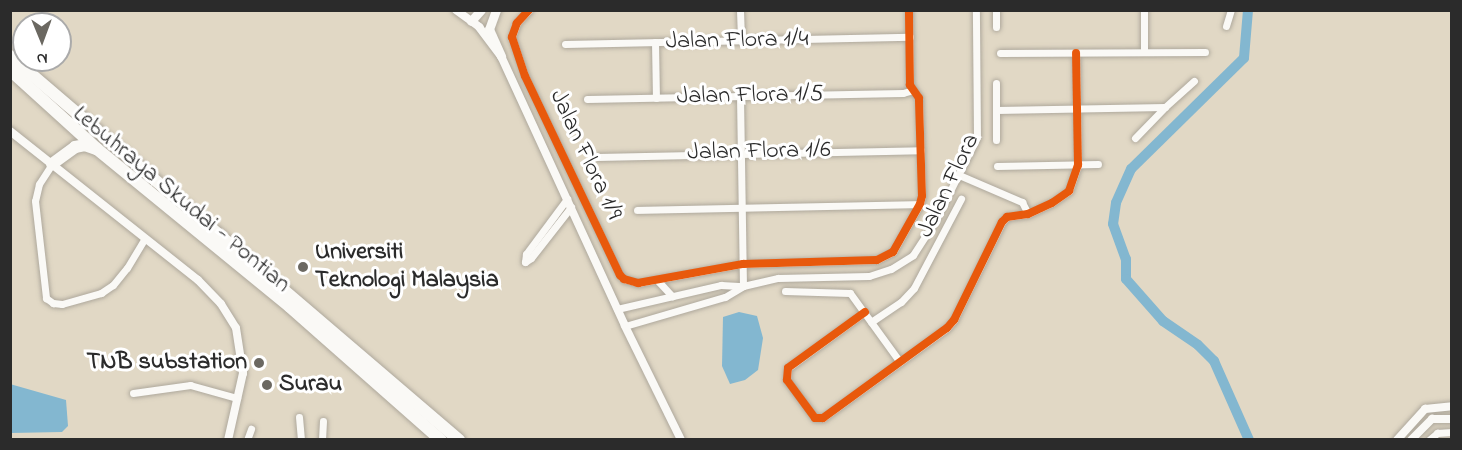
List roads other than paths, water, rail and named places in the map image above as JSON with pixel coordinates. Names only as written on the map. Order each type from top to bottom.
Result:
[{"type":"highway","name":"Lebuhraya Skudai - Pontian","points":[[10,56],[459,440]]},
{"type":"highway","name":"Lebuhraya Skudai - Pontian","points":[[10,70],[97,149],[290,307],[441,440]]},
{"type":"highway","points":[[52,164],[70,150],[80,146],[97,149]]},
{"type":"main road","points":[[471,14],[481,10]]},
{"type":"main road","points":[[479,27],[495,10]]},
{"type":"main road","points":[[495,10],[489,29],[501,56]]},
{"type":"street","points":[[456,10],[471,14],[501,56],[617,309],[681,440]]},
{"type":"street","name":"Jalan Flora 1/9","points":[[529,10],[514,30],[514,44],[525,76],[620,275],[624,279],[638,283],[660,283]]},
{"type":"street","points":[[740,10],[741,41]]},
{"type":"street","points":[[660,283],[743,264],[877,260],[892,252],[920,204],[919,98],[910,85],[909,10]]},
{"type":"street","name":"Jalan Flora","points":[[617,309],[721,285],[743,286],[778,278],[869,276],[891,269],[913,255],[925,239],[976,137],[979,124],[976,10]]},
{"type":"street","points":[[996,10],[996,27]]},
{"type":"street","points":[[1144,10],[1144,52]]},
{"type":"street","points":[[1226,26],[1231,10]]},
{"type":"street","name":"Jalan Flora 1/4","points":[[565,44],[909,37]]},
{"type":"street","points":[[655,42],[656,98]]},
{"type":"street","points":[[1000,53],[1205,52]]},
{"type":"street","points":[[865,312],[788,368],[787,380],[815,418],[818,419],[940,334],[954,320],[1002,222],[1007,217],[1028,213],[1052,203],[1069,191],[1078,165],[1076,53]]},
{"type":"street","points":[[1135,138],[1194,81]]},
{"type":"street","points":[[996,83],[996,140]]},
{"type":"street","name":"Jalan Flora 1/5","points":[[587,99],[903,93],[914,90]]},
{"type":"street","points":[[740,96],[743,286]]},
{"type":"street","points":[[996,110],[1165,107]]},
{"type":"street","points":[[10,131],[198,280],[221,304],[232,322],[240,344],[243,373],[228,440]]},
{"type":"street","name":"Jalan Flora 1/6","points":[[597,157],[921,150]]},
{"type":"street","points":[[52,164],[39,184],[35,201],[46,297],[53,303],[62,304],[101,293],[113,285],[146,238]]},
{"type":"street","points":[[996,166],[1098,164]]},
{"type":"street","points":[[959,175],[1022,202],[1028,213]]},
{"type":"street","points":[[871,322],[901,302],[914,288],[961,199]]},
{"type":"street","points":[[569,203],[531,258],[525,262],[526,254],[569,203]]},
{"type":"street","points":[[637,210],[920,204]]},
{"type":"street","points":[[660,283],[672,296]]},
{"type":"street","points":[[652,301],[660,283]]},
{"type":"street","name":"Jalan Flora","points":[[625,326],[725,297],[743,286]]},
{"type":"street","points":[[785,291],[845,291],[854,297],[900,362]]},
{"type":"street","points":[[133,393],[190,385],[237,398]]},
{"type":"street","points":[[1397,440],[1425,409],[1452,406]]},
{"type":"street","points":[[299,417],[301,440]]},
{"type":"street","points":[[1411,440],[1432,419],[1452,418]]},
{"type":"street","points":[[322,440],[323,421]]},
{"type":"street","points":[[247,440],[251,429]]},
{"type":"street","points":[[1429,440],[1437,433],[1452,432]]},
{"type":"water","points":[[739,312],[757,316],[763,338],[758,370],[745,380],[730,384],[722,366],[723,317]]},
{"type":"water","points":[[10,384],[66,400],[68,426],[62,432],[11,433]]},
{"type":"waterway","points":[[1248,10],[1244,58],[1131,169],[1116,203],[1113,224],[1126,259],[1126,279],[1163,321],[1198,345],[1214,361],[1249,440]]},
{"type":"place","name":"Universiti Teknologi Malaysia","points":[[303,267]]},
{"type":"place","name":"TNB substation","points":[[259,363]]},
{"type":"place","name":"Surau","points":[[267,385]]}]
